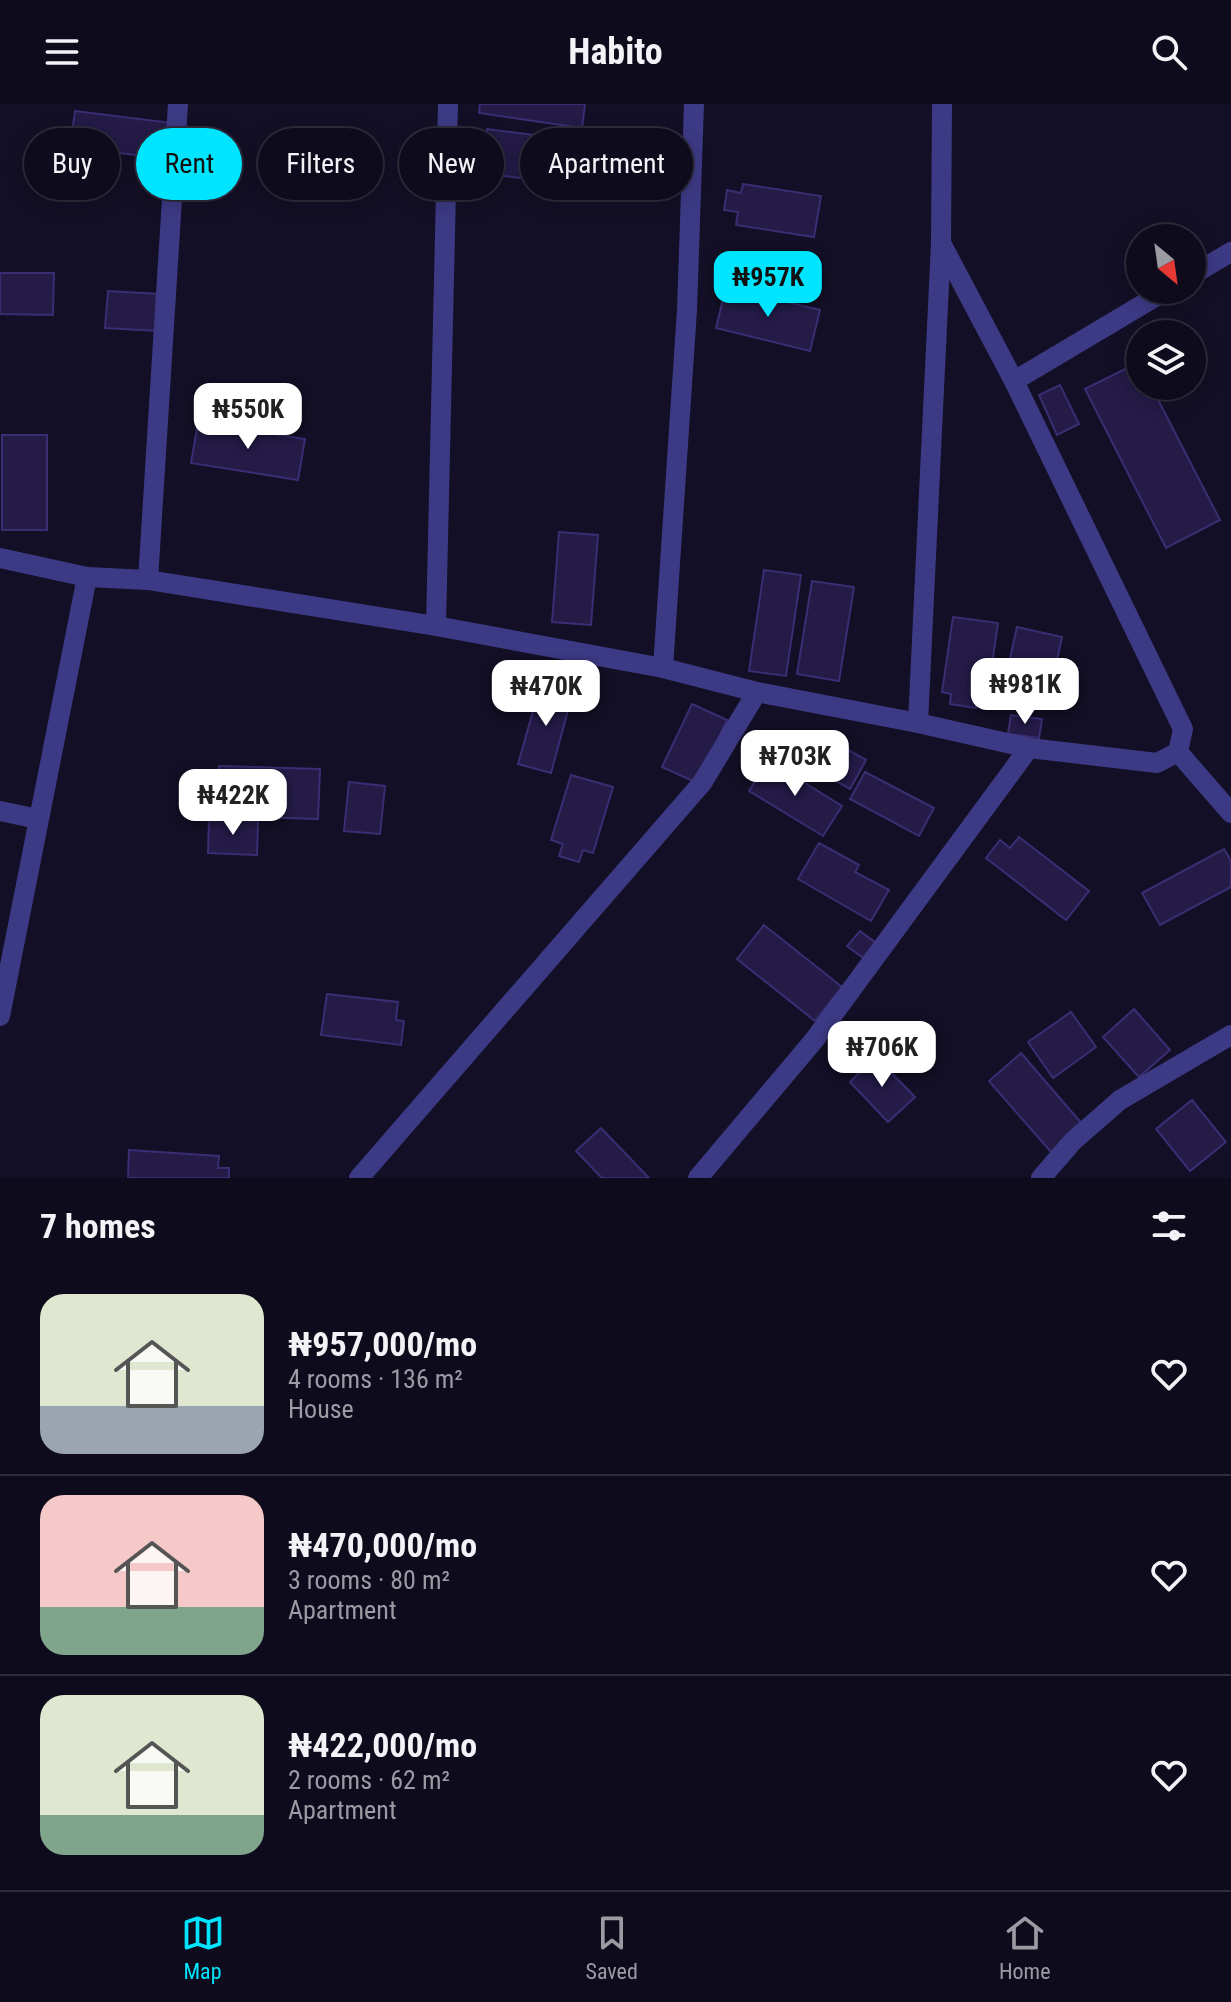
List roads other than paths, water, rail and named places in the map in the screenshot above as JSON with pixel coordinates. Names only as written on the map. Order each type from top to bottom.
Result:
[{"type":"street","points":[[148,580],[178,104]]},
{"type":"street","points":[[436,626],[448,104]]},
{"type":"street","points":[[663,668],[687,310],[694,104]]},
{"type":"street","points":[[918,723],[941,243],[942,104]]},
{"type":"street","points":[[941,243],[1014,381],[1183,729],[1178,752]]},
{"type":"street","points":[[1206,267],[1231,252]]},
{"type":"street","points":[[1014,381],[1143,304]]},
{"type":"street","points":[[0,558],[87,577],[148,580],[436,626],[663,668],[757,692],[1029,748],[1157,763],[1178,752]]},
{"type":"street","points":[[0,1016],[87,577]]},
{"type":"street","points":[[359,1178],[702,783],[757,692]]},
{"type":"street","points":[[698,1178],[815,1039],[1029,748]]},
{"type":"street","points":[[1178,752],[1231,813]]},
{"type":"street","points":[[0,811],[38,819]]},
{"type":"street","points":[[1041,1178],[1073,1141],[1120,1100],[1231,1035]]}]
